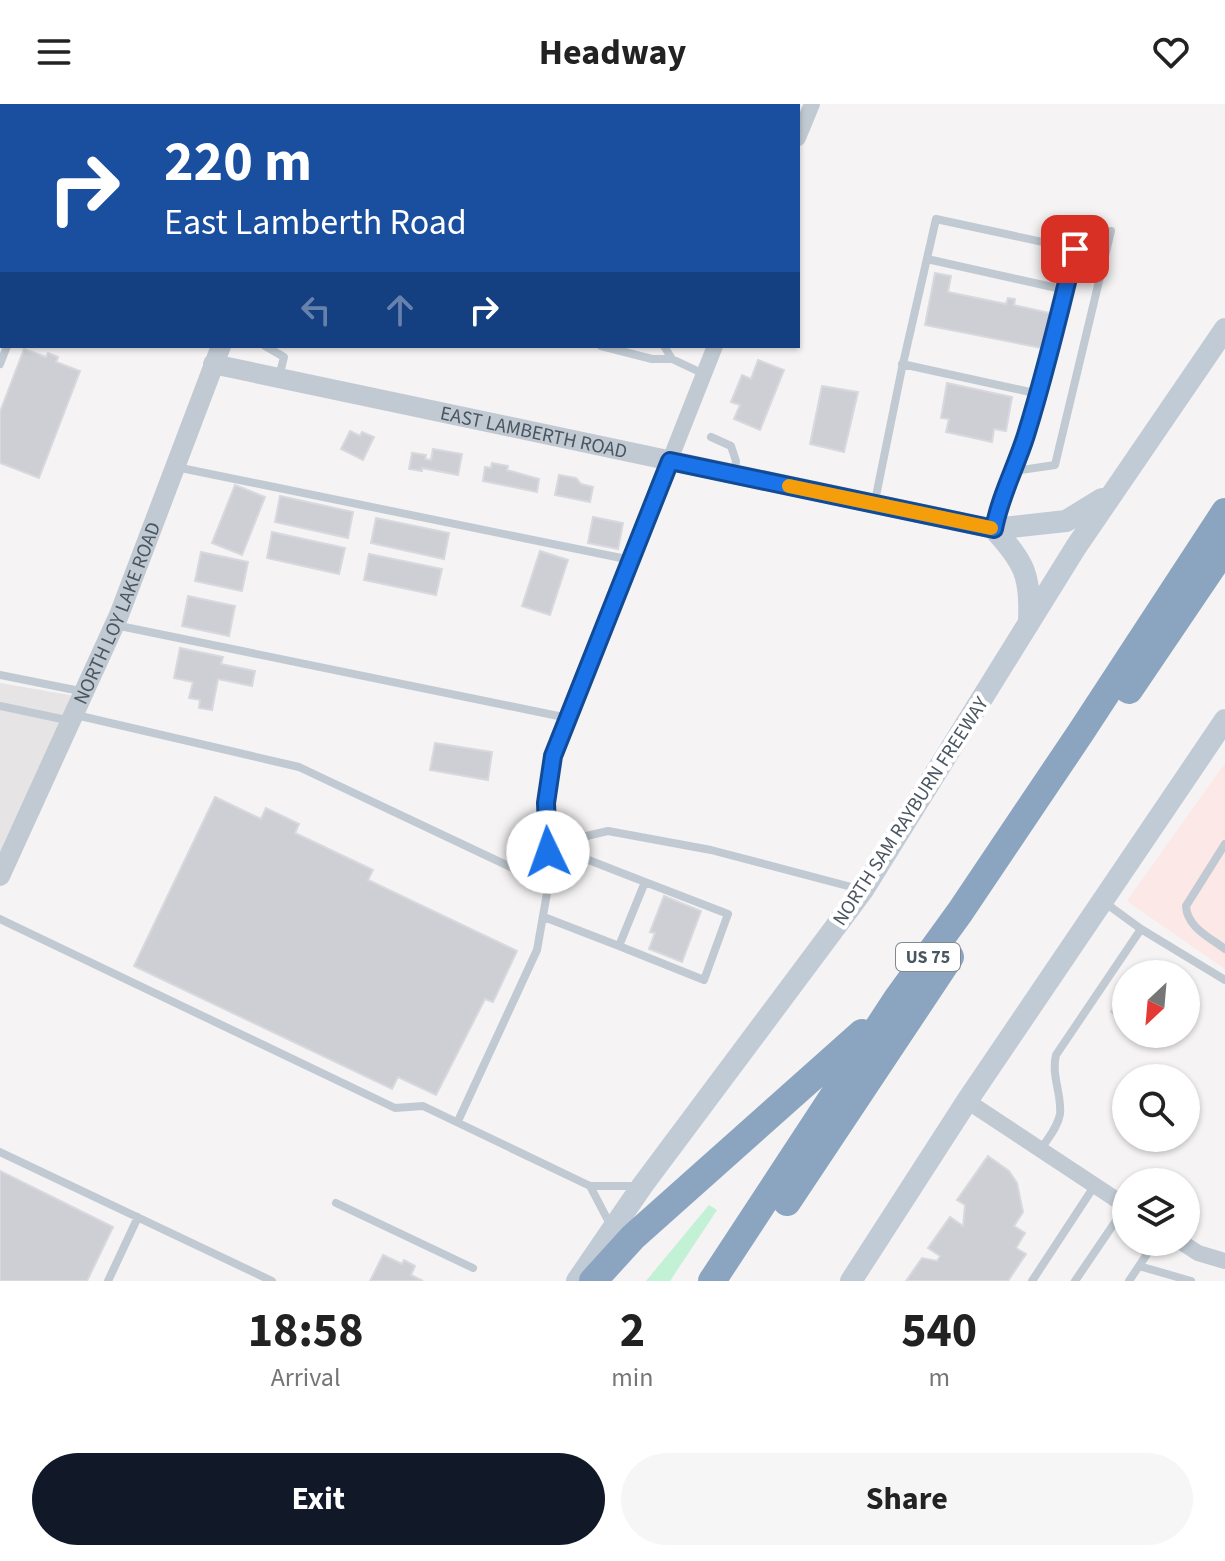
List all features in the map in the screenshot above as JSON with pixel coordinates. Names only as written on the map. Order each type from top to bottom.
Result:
[{"type":"highway","name":"US 75","points":[[712,1281],[897,999],[960,912],[1225,512]]},
{"type":"highway","name":"US 75","points":[[734,1281],[1225,548]]},
{"type":"highway","points":[[593,1281],[633,1237],[897,999]]},
{"type":"main road","name":"NORTH SAM RAYBURN FREEWAY","points":[[577,1281],[642,1186],[863,890],[1076,547],[1225,329]]},
{"type":"main road","points":[[994,529],[1066,521],[1113,490]]},
{"type":"main road","points":[[994,529],[1024,568],[1030,592],[1029,625]]},
{"type":"main road","points":[[855,1280],[967,1101],[1225,720]]},
{"type":"street","points":[[800,133],[812,104]]},
{"type":"street","points":[[550,876],[546,803],[553,756],[714,348]]},
{"type":"street","name":"EAST LAMBERTH ROAD","points":[[217,355],[279,378],[994,529]]},
{"type":"street","name":"NORTH LOY LAKE ROAD","points":[[0,876],[115,625],[217,355]]},
{"type":"street","points":[[967,1101],[1112,1197]]},
{"type":"street","points":[[1200,1254],[1225,1261]]},
{"type":"lane","points":[[874,504],[902,364],[936,219],[1075,249],[1039,394],[1014,471],[998,508],[994,529]]},
{"type":"lane","points":[[1014,471],[1055,465],[1111,231]]},
{"type":"lane","points":[[927,259],[1066,290]]},
{"type":"lane","points":[[268,348],[284,357],[279,378]]},
{"type":"lane","points":[[609,348],[652,359],[672,359],[704,374]]},
{"type":"lane","points":[[665,348],[672,359]]},
{"type":"lane","points":[[902,364],[1039,394]]},
{"type":"lane","points":[[711,437],[731,446],[736,461],[734,475]]},
{"type":"lane","points":[[175,467],[631,560]]},
{"type":"lane","points":[[115,625],[568,718]]},
{"type":"lane","points":[[0,675],[85,692]]},
{"type":"lane","points":[[0,706],[74,718],[299,767],[521,872],[550,876]]},
{"type":"lane","points":[[458,1121],[537,950],[550,876],[582,837],[608,831],[711,850],[863,890]]},
{"type":"lane","points":[[1225,844],[1186,906],[1186,915],[1191,924],[1225,949]]},
{"type":"lane","points":[[544,917],[704,980],[728,914],[568,852]]},
{"type":"lane","points":[[619,946],[645,882]]},
{"type":"lane","points":[[1104,901],[1141,929],[1225,980]]},
{"type":"lane","points":[[0,919],[395,1108],[423,1106],[590,1186],[642,1186]]},
{"type":"lane","points":[[1041,1149],[1057,1126],[1060,1112],[1052,1069],[1056,1055],[1141,929]]},
{"type":"lane","points":[[0,1152],[272,1281]]},
{"type":"lane","points":[[1032,1281],[1095,1185]]},
{"type":"lane","points":[[590,1186],[613,1229]]},
{"type":"lane","points":[[336,1203],[473,1268]]},
{"type":"lane","points":[[108,1281],[138,1217]]},
{"type":"lane","points":[[1075,1281],[1112,1227]]},
{"type":"lane","points":[[1129,1281],[1146,1256]]},
{"type":"lane","points":[[1139,1266],[1191,1281]]},
{"type":"lane","points":[[1157,1271],[1160,1281]]},
{"type":"shaded area","points":[[0,683],[75,696],[0,854]]},
{"type":"shaded area","points":[[1225,763],[1225,969],[1127,901]]},
{"type":"green space","points":[[709,1205],[717,1210],[670,1281],[646,1281]]},
{"type":"building","points":[[935,273],[951,276],[948,292],[1006,304],[1008,298],[1015,299],[1014,305],[1054,314],[1047,349],[925,325]]},
{"type":"building","points":[[24,349],[46,357],[48,353],[58,357],[56,362],[80,371],[39,478],[0,463],[0,412]]},
{"type":"building","points":[[758,360],[784,370],[760,430],[734,419],[740,405],[731,402],[742,375],[751,379]]},
{"type":"building","points":[[947,383],[1012,397],[1006,431],[994,429],[992,442],[946,432],[949,419],[941,418]]},
{"type":"building","points":[[822,386],[858,392],[844,452],[810,444]]},
{"type":"building","points":[[350,431],[360,436],[362,432],[374,437],[363,460],[341,449]]},
{"type":"building","points":[[433,449],[462,454],[458,475],[422,468],[422,471],[409,469],[412,453],[426,455],[425,459],[431,460]]},
{"type":"building","points":[[492,463],[539,479],[537,492],[483,481],[485,467],[491,468]]},
{"type":"building","points":[[559,475],[576,478],[581,484],[593,487],[590,502],[555,495]]},
{"type":"building","points":[[235,485],[265,497],[242,555],[212,543]]},
{"type":"building","points":[[280,496],[353,512],[348,538],[275,522]]},
{"type":"building","points":[[593,517],[623,523],[618,549],[588,543]]},
{"type":"building","points":[[376,518],[449,533],[444,559],[371,543]]},
{"type":"building","points":[[272,532],[345,548],[339,574],[267,558]]},
{"type":"building","points":[[540,551],[568,560],[550,615],[522,606]]},
{"type":"building","points":[[201,552],[248,562],[242,591],[195,581]]},
{"type":"building","points":[[369,554],[442,569],[436,595],[364,580]]},
{"type":"building","points":[[188,596],[235,606],[229,636],[182,626]]},
{"type":"building","points":[[180,648],[223,657],[221,664],[255,671],[252,686],[218,679],[212,710],[199,708],[200,700],[189,698],[193,682],[174,678]]},
{"type":"building","points":[[435,743],[492,752],[488,780],[430,770]]},
{"type":"building","points":[[215,797],[261,819],[266,808],[299,824],[295,833],[373,870],[368,880],[517,951],[493,1002],[485,999],[436,1095],[398,1077],[392,1089],[134,966]]},
{"type":"building","points":[[664,896],[701,911],[682,962],[649,949],[655,933],[650,932]]},
{"type":"building","points":[[988,1156],[1009,1171],[1017,1183],[1023,1212],[1014,1226],[1025,1233],[1016,1248],[1026,1254],[1008,1281],[906,1281],[922,1258],[937,1261],[940,1256],[928,1248],[950,1217],[963,1226],[965,1205],[957,1200]]},
{"type":"building","points":[[0,1171],[113,1227],[87,1281],[0,1281]]},
{"type":"building","points":[[383,1255],[415,1266],[411,1275],[423,1281],[370,1281]]},
{"type":"slow traffic","points":[[789,486],[991,528]]},
{"type":"route","points":[[548,852],[546,803],[553,756],[670,461],[994,529],[998,508],[1014,471],[1039,394],[1075,249]]}]
